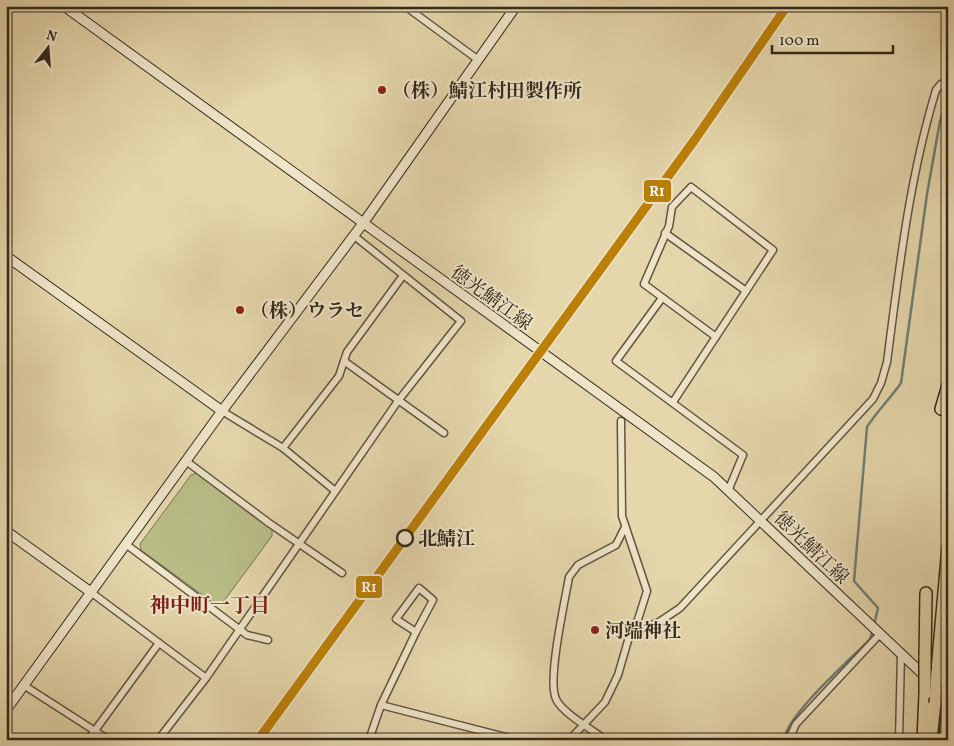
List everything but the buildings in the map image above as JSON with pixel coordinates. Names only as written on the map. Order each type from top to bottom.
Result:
[{"type":"highway","points":[[941,410],[948,385]]},
{"type":"highway","points":[[932,740],[948,547]]},
{"type":"highway","points":[[923,740],[926,593]]},
{"type":"highway","points":[[945,740],[948,705]]},
{"type":"street","name":"徳光鯖江線","points":[[64,6],[714,477],[948,698]]},
{"type":"street","points":[[405,6],[477,59]]},
{"type":"street","points":[[6,710],[222,411],[364,222],[516,6]]},
{"type":"street","points":[[634,632],[659,622],[680,608],[762,521],[790,486],[873,399],[888,362],[906,222],[922,137],[936,90],[941,84],[948,83]]},
{"type":"street","points":[[673,402],[716,337],[773,250],[691,187],[672,207],[666,233],[644,284],[716,337]]},
{"type":"street","points":[[666,233],[746,291]]},
{"type":"street","points":[[158,740],[206,678],[334,490],[398,401],[461,321],[402,276],[353,235]]},
{"type":"street","points":[[6,256],[222,411],[283,448],[334,490]]},
{"type":"street","points":[[283,448],[339,376],[347,352],[402,276]]},
{"type":"street","points":[[662,298],[616,361],[744,455],[728,490]]},
{"type":"street","points":[[344,361],[444,433]]},
{"type":"street","points":[[574,740],[573,736],[605,702],[618,675],[626,645],[634,632],[647,591],[622,516],[621,420]]},
{"type":"street","points":[[186,461],[342,573]]},
{"type":"street","points":[[606,740],[561,707],[555,698],[554,675],[569,577],[578,565],[616,545],[625,528]]},
{"type":"street","points":[[6,531],[206,678]]},
{"type":"street","points":[[126,545],[247,635],[268,640]]},
{"type":"street","points":[[369,740],[381,705],[433,600],[419,588],[396,618],[416,632]]},
{"type":"street","points":[[781,740],[790,739],[796,724],[880,634]]},
{"type":"street","points":[[88,740],[159,643]]},
{"type":"street","points":[[899,740],[901,654]]},
{"type":"street","points":[[25,686],[96,729],[109,740]]},
{"type":"street","points":[[381,705],[517,740]]},
{"type":"green space","points":[[197,473],[272,528],[272,536],[221,605],[216,605],[141,550],[140,544],[191,475]]},
{"type":"waterway","points":[[874,625],[878,608],[854,581],[867,427],[901,383],[927,194],[940,121],[948,97]]},
{"type":"waterway","points":[[784,738],[789,727],[809,700],[870,639],[873,630]]},
{"type":"transit line","name":"R1","points":[[258,740],[696,138],[787,6]]},
{"type":"place","name":"（株）鯖江村田製作所","points":[[382,90]]},
{"type":"place","name":"（株）ウラセ","points":[[240,310]]},
{"type":"place","name":"北鯖江","points":[[405,538]]},
{"type":"place","name":"河端神社","points":[[595,630]]},
{"type":"district","name":"神中町一丁目","points":[[210,605]]}]
